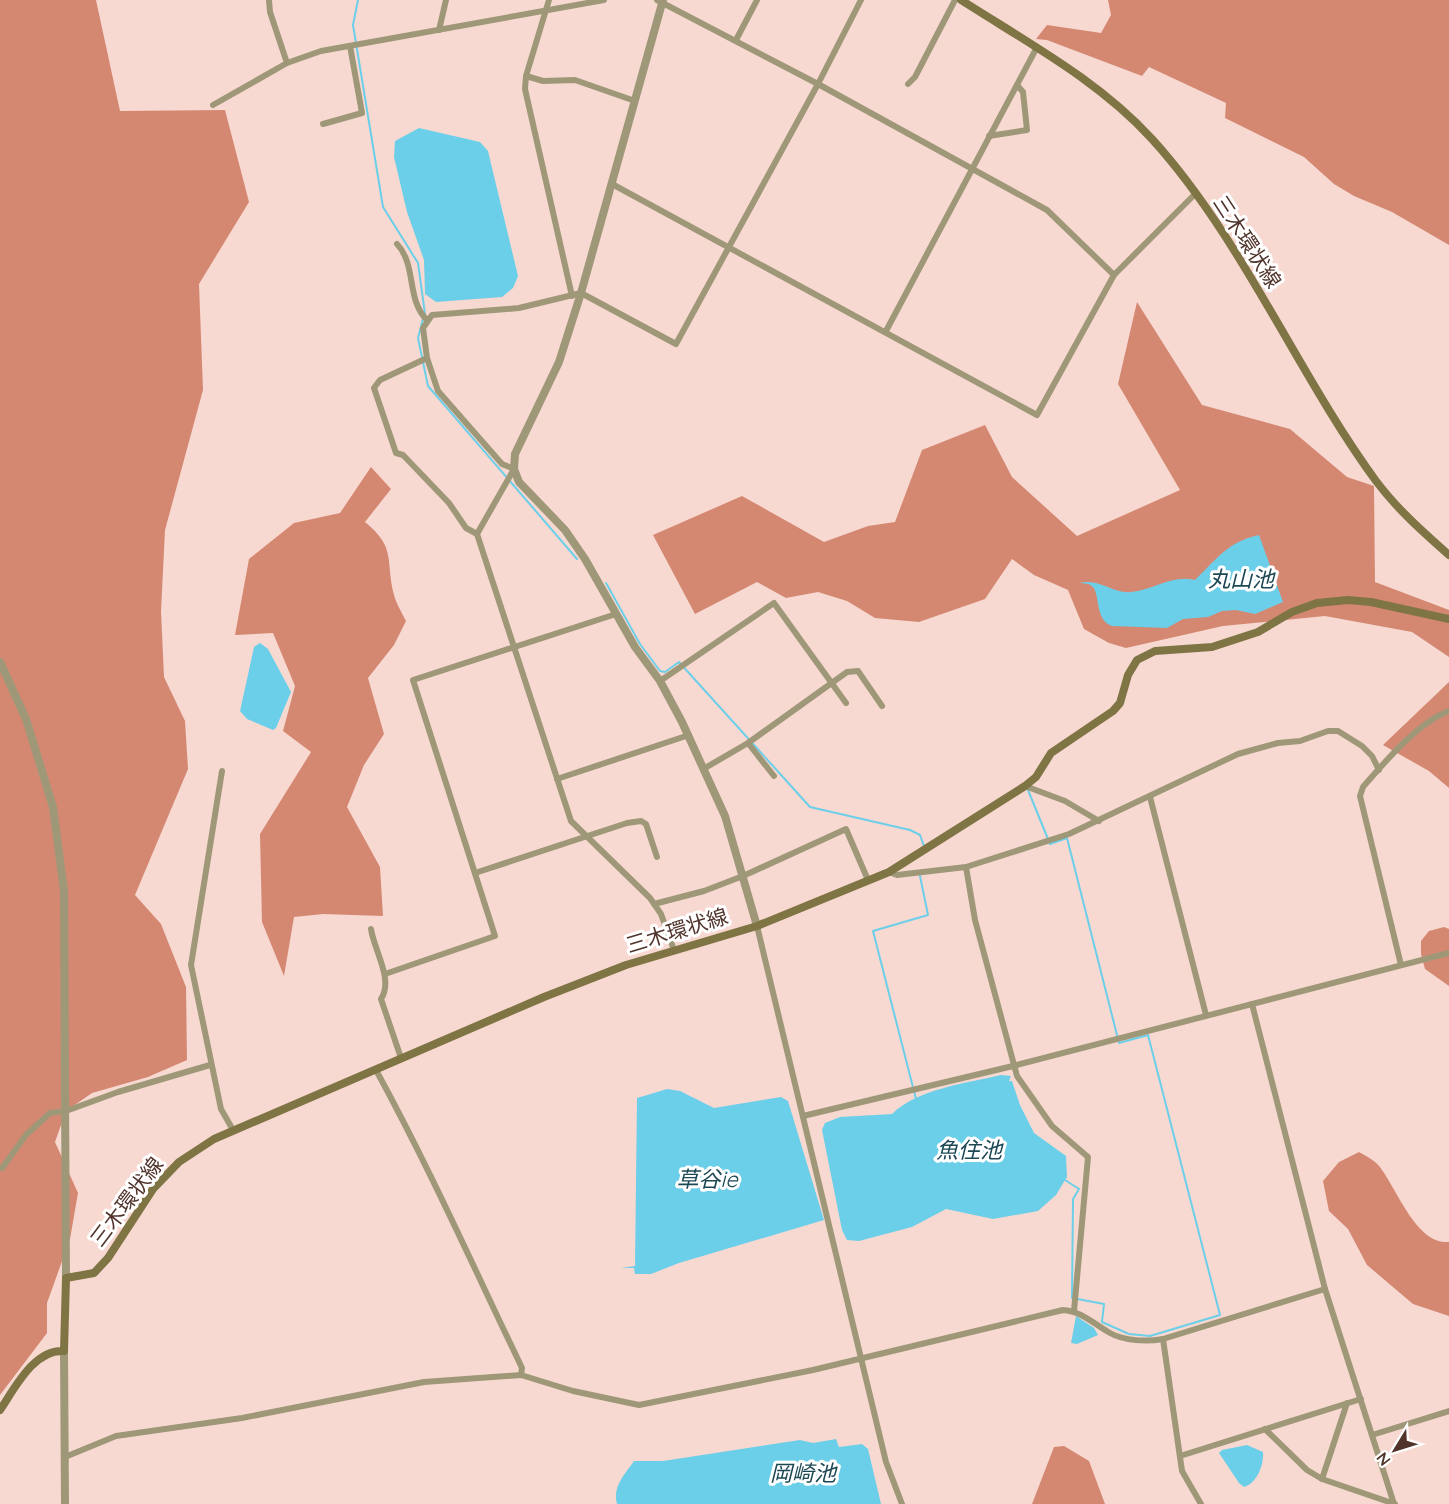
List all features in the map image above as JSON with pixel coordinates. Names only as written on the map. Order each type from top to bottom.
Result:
[{"type":"main road","name":"三木環状線","points":[[961,0],[1111,99],[1153,141],[1195,194],[1377,481],[1412,521],[1449,555]]},
{"type":"main road","name":"三木環状線","points":[[66,1278],[94,1273],[108,1258],[153,1190],[179,1162],[204,1144],[543,997],[626,965],[757,926],[889,872],[1036,777],[1052,753],[1113,711],[1120,703],[1128,675],[1137,660],[1155,651],[1212,647],[1258,632],[1292,612],[1317,603],[1348,600],[1371,602],[1449,619]]},
{"type":"main road","points":[[0,1410],[27,1372],[45,1353],[64,1351],[66,1278]]},
{"type":"street","points":[[268,0],[287,63]]},
{"type":"street","points":[[439,30],[446,0]]},
{"type":"street","points":[[549,0],[548,10],[526,76],[525,89],[572,296]]},
{"type":"street","points":[[213,105],[287,63],[321,51],[604,0]]},
{"type":"street","points":[[902,1504],[886,1462],[757,926],[725,816],[705,768],[660,681],[635,647],[585,559],[565,530],[519,482],[514,469],[515,453],[559,362],[612,184],[661,0],[1047,210],[1114,275]]},
{"type":"street","points":[[736,40],[757,0]]},
{"type":"street","points":[[514,469],[502,464],[438,391],[427,358],[423,328],[427,320],[432,315],[519,308],[581,293],[676,344],[818,84],[861,0]]},
{"type":"street","points":[[908,84],[915,77],[955,0]]},
{"type":"street","points":[[323,124],[362,113],[350,46]]},
{"type":"street","points":[[886,331],[1036,49]]},
{"type":"street","points":[[526,76],[543,81],[575,80],[635,101]]},
{"type":"street","points":[[989,136],[1027,130],[1023,92],[1017,84]]},
{"type":"street","points":[[612,184],[1038,415],[1114,275],[1195,194]]},
{"type":"street","points":[[397,244],[405,253],[418,311],[427,320]]},
{"type":"street","points":[[427,358],[380,380],[375,388],[396,453],[403,456],[449,502],[466,528],[477,534],[571,821],[654,904],[674,950]]},
{"type":"street","points":[[477,534],[514,469]]},
{"type":"street","points":[[660,681],[774,603],[846,703]]},
{"type":"street","points":[[384,974],[495,936],[413,680],[616,614]]},
{"type":"street","points":[[0,662],[26,719],[53,807],[64,891],[66,1278]]},
{"type":"street","points":[[705,768],[748,743],[847,672],[858,671],[882,706]]},
{"type":"street","points":[[1401,965],[1360,796],[1363,787],[1403,744],[1440,714],[1449,711]]},
{"type":"street","points":[[889,872],[897,875],[966,867],[1098,821],[1238,754],[1278,743],[1300,741],[1328,731],[1338,731],[1362,746],[1372,756],[1379,770]]},
{"type":"street","points":[[557,779],[689,735]]},
{"type":"street","points":[[748,743],[774,776]]},
{"type":"street","points":[[222,771],[191,965],[221,1109],[233,1130]]},
{"type":"street","points":[[1025,786],[1065,801],[1098,821]]},
{"type":"street","points":[[1150,797],[1206,1016]]},
{"type":"street","points":[[475,873],[627,823],[641,821],[646,824],[657,856]]},
{"type":"street","points":[[654,904],[704,891],[743,876],[846,829],[868,880]]},
{"type":"street","points":[[966,867],[975,920],[1013,1066],[1029,1097],[1052,1126],[1088,1157],[1074,1311]]},
{"type":"street","points":[[371,929],[373,943],[384,974],[385,993],[381,999],[401,1058]]},
{"type":"street","points":[[803,1116],[1013,1066],[1449,953]]},
{"type":"street","points":[[1252,1004],[1325,1289],[1394,1504]]},
{"type":"street","points":[[2,1168],[26,1136],[50,1113],[66,1111],[118,1092],[210,1065]]},
{"type":"street","points":[[376,1070],[452,1219],[522,1368],[521,1375]]},
{"type":"street","points":[[65,1457],[116,1436],[242,1418],[424,1382],[521,1375],[573,1391],[639,1405],[813,1370],[1028,1316],[1063,1310],[1074,1311],[1113,1335],[1147,1341],[1162,1339],[1325,1289]]},
{"type":"street","points":[[1162,1339],[1182,1471],[1201,1504]]},
{"type":"street","points":[[64,1351],[65,1504]]},
{"type":"street","points":[[1180,1456],[1360,1399]]},
{"type":"street","points":[[1322,1479],[1347,1403]]},
{"type":"street","points":[[1372,1435],[1449,1411]]},
{"type":"street","points":[[1265,1429],[1307,1470],[1322,1479],[1394,1504]]},
{"type":"shaded area","points":[[0,0],[96,0],[120,111],[225,110],[249,202],[199,284],[203,390],[165,530],[161,611],[164,677],[185,721],[188,769],[135,895],[161,924],[186,987],[187,1060],[148,1077],[92,1093],[66,1111],[55,1142],[78,1193],[70,1239],[47,1303],[47,1333],[0,1395]]},
{"type":"shaded area","points":[[1108,0],[1449,0],[1449,245],[1392,212],[1354,196],[1334,184],[1304,157],[1225,118],[1226,103],[1149,67],[1142,76],[1047,40],[1036,39],[1047,25],[1101,33],[1111,15]]},
{"type":"shaded area","points":[[1137,302],[1202,405],[1290,429],[1347,477],[1374,486],[1375,582],[1449,610],[1449,657],[1412,632],[1325,616],[1223,626],[1126,648],[1109,643],[1084,629],[1068,590],[1034,575],[1012,559],[985,599],[919,622],[875,618],[847,601],[818,592],[786,598],[757,582],[695,614],[653,535],[742,496],[824,542],[868,526],[895,522],[922,450],[985,425],[1012,477],[1077,536],[1180,490],[1118,384]]},
{"type":"shaded area","points":[[371,467],[391,489],[365,522],[382,539],[386,547],[394,595],[406,621],[394,645],[368,678],[384,734],[364,765],[347,807],[380,867],[383,916],[323,914],[294,917],[284,976],[262,922],[260,834],[311,752],[283,731],[295,686],[273,633],[235,635],[249,559],[294,523],[340,513]]},
{"type":"shaded area","points":[[1449,682],[1449,788],[1429,771],[1383,745]]},
{"type":"shaded area","points":[[1444,927],[1449,929],[1449,986],[1425,969],[1421,954],[1421,941],[1429,931]]},
{"type":"shaded area","points":[[1359,1152],[1379,1166],[1417,1225],[1437,1240],[1449,1242],[1449,1316],[1413,1304],[1367,1265],[1348,1229],[1329,1211],[1323,1181],[1339,1162]]},
{"type":"shaded area","points":[[1064,1446],[1089,1461],[1105,1504],[1032,1504],[1054,1447]]},
{"type":"water","points":[[419,128],[480,142],[488,151],[518,276],[513,288],[502,297],[436,302],[425,294],[424,260],[407,212],[394,157],[395,141]]},
{"type":"water","name":"丸山池","points":[[1259,535],[1283,602],[1255,614],[1236,610],[1222,611],[1208,617],[1183,619],[1167,628],[1112,626],[1101,615],[1094,588],[1089,584],[1080,583],[1100,584],[1118,591],[1131,592],[1179,579],[1195,580],[1230,547]]},
{"type":"water","points":[[260,643],[268,649],[291,692],[276,728],[273,730],[247,719],[240,711],[254,647]]},
{"type":"water","name":"魚住池","points":[[1001,1075],[1011,1076],[1009,1081],[1012,1081],[1020,1105],[1034,1133],[1066,1156],[1067,1177],[1056,1195],[1038,1211],[993,1219],[946,1209],[912,1227],[859,1241],[847,1240],[842,1230],[822,1130],[825,1123],[840,1117],[892,1114],[915,1098],[958,1084]]},
{"type":"water","name":"草谷ie","points":[[667,1089],[680,1091],[714,1108],[781,1097],[788,1101],[824,1220],[679,1263],[651,1274],[635,1274],[634,1268],[621,1268],[635,1266],[637,1098]]},
{"type":"water","points":[[1076,1316],[1094,1328],[1098,1335],[1077,1344],[1071,1343]]},
{"type":"water","name":"岡崎池","points":[[836,1439],[839,1447],[862,1444],[868,1449],[881,1504],[617,1504],[618,1486],[634,1461],[663,1461],[800,1440],[813,1443]]},
{"type":"water","points":[[1247,1445],[1263,1452],[1263,1457],[1256,1478],[1244,1487],[1219,1453],[1222,1450]]},
{"type":"waterway","points":[[358,0],[353,25],[383,207],[418,263],[425,314]]},
{"type":"waterway","points":[[423,319],[418,338],[428,386],[577,559]]},
{"type":"waterway","points":[[606,583],[640,644],[660,671],[665,672],[679,662],[810,807],[910,830],[920,835],[924,846]]},
{"type":"waterway","points":[[1028,790],[1050,844],[1067,838],[1119,1043],[1148,1035],[1220,1315],[1150,1336],[1129,1334],[1102,1322],[1104,1304],[1072,1298],[1073,1199],[1079,1189],[1065,1180]]},
{"type":"waterway","points":[[916,1099],[873,931],[928,915],[920,876]]}]
